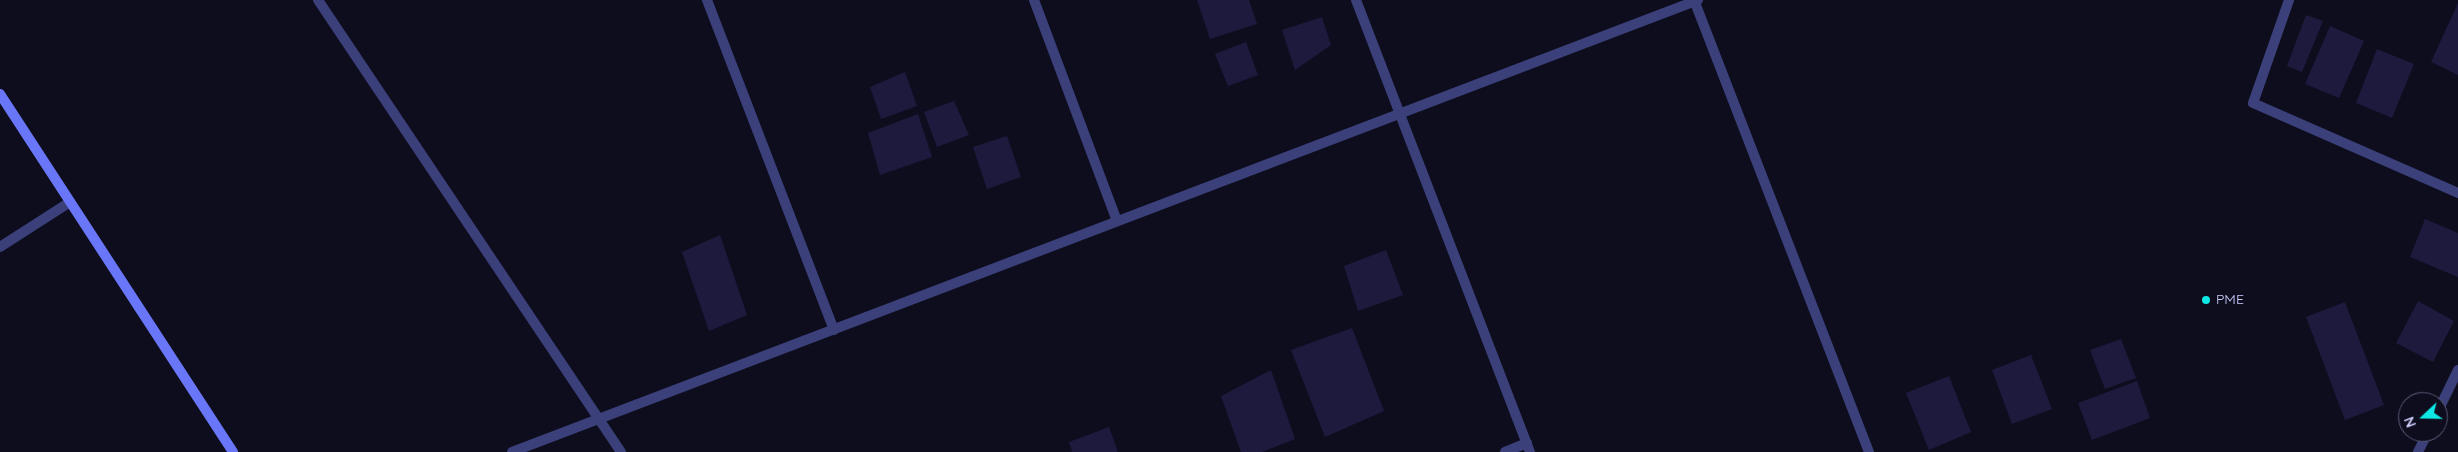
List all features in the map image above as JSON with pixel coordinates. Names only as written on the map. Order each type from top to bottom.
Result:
[{"type":"street","points":[[318,0],[621,452]]},
{"type":"street","points":[[707,0],[834,330]]},
{"type":"street","points":[[1034,0],[1118,222]]},
{"type":"street","points":[[1356,0],[1528,448],[1505,452]]},
{"type":"street","points":[[512,452],[1695,0],[1869,452]]},
{"type":"street","points":[[2290,0],[2253,103],[2458,193]]},
{"type":"street","points":[[0,94],[233,452]]},
{"type":"street","points":[[0,247],[70,202]]},
{"type":"street","points":[[2447,392],[2458,370]]},
{"type":"building","points":[[1197,0],[1249,0],[1257,24],[1210,39]]},
{"type":"building","points":[[2458,3],[2458,75],[2431,62]]},
{"type":"building","points":[[2306,15],[2323,21],[2302,72],[2287,66]]},
{"type":"building","points":[[1322,17],[1331,45],[1295,70],[1282,30]]},
{"type":"building","points":[[2330,26],[2364,41],[2339,98],[2305,84]]},
{"type":"building","points":[[1246,42],[1258,75],[1228,86],[1215,54]]},
{"type":"building","points":[[2377,49],[2414,64],[2392,118],[2356,103]]},
{"type":"building","points":[[905,72],[917,106],[881,119],[870,87]]},
{"type":"building","points":[[954,101],[969,135],[937,147],[924,112]]},
{"type":"building","points":[[918,114],[932,157],[880,175],[868,133]]},
{"type":"building","points":[[1007,136],[1021,177],[987,189],[973,147]]},
{"type":"building","points":[[2425,219],[2458,233],[2458,277],[2410,257]]},
{"type":"building","points":[[720,235],[747,315],[709,331],[682,252]]},
{"type":"building","points":[[1386,250],[1403,295],[1358,311],[1344,266]]},
{"type":"building","points":[[2418,301],[2454,321],[2433,362],[2396,343]]},
{"type":"building","points":[[2345,302],[2384,405],[2345,420],[2306,317]]},
{"type":"building","points":[[1352,328],[1384,411],[1325,437],[1291,350]]},
{"type":"building","points":[[2121,339],[2136,378],[2105,389],[2090,350]]},
{"type":"building","points":[[2031,355],[2052,409],[2012,424],[1992,370]]},
{"type":"building","points":[[1271,370],[1295,439],[1262,452],[1241,452],[1221,396]]},
{"type":"building","points":[[1949,376],[1971,432],[1929,450],[1906,393]]},
{"type":"building","points":[[2137,381],[2150,418],[2092,440],[2078,403]]},
{"type":"building","points":[[1109,427],[1118,452],[1072,452],[1069,442]]},
{"type":"place","name":"PME","points":[[2206,300]]}]
